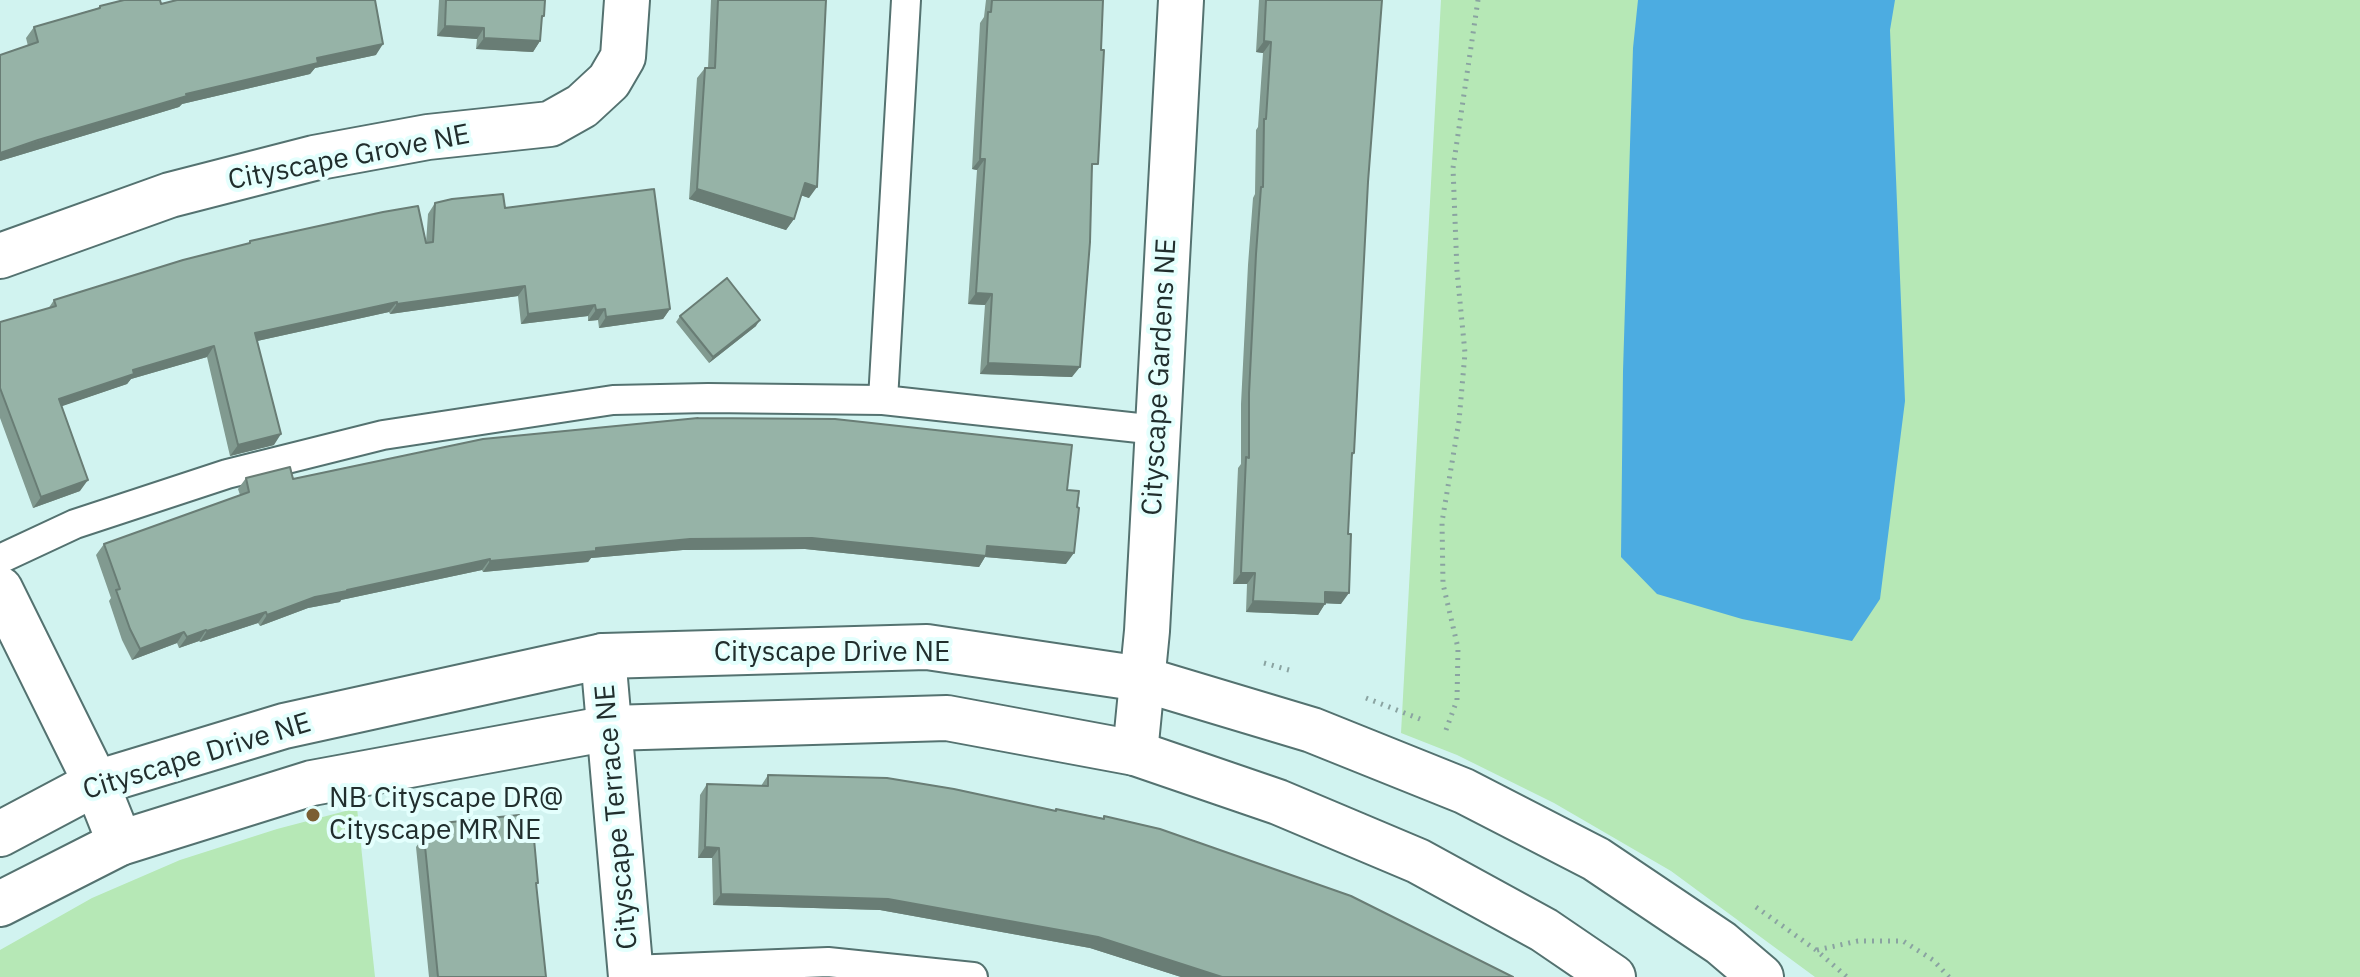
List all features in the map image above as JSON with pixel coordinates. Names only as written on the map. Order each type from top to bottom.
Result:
[{"type":"street","name":"Cityscape Grove NE","points":[[0,256],[170,195],[314,158],[428,137],[550,124],[582,106],[609,81],[623,57],[627,0]]},
{"type":"street","name":"Cityscape Gardens NE","points":[[1135,753],[1147,631],[1181,0]]},
{"type":"street","points":[[0,589],[96,783],[120,843]]},
{"type":"street","name":"Cityscape Drive NE","points":[[0,834],[96,783],[284,726],[603,656],[927,647],[1142,679],[1312,730],[1464,791],[1596,859],[1721,943],[1761,977]]},
{"type":"street","name":"Cityscape Terrace NE","points":[[603,656],[631,974]]},
{"type":"street","name":"Cityscape Drive NE","points":[[0,904],[120,843],[312,783],[610,728],[947,718],[1135,753],[1278,802],[1418,861],[1544,930],[1613,977]]},
{"type":"lane","points":[[883,400],[906,0]]},
{"type":"lane","points":[[0,559],[75,524],[227,474],[383,435],[613,400],[883,400],[1157,430]]},
{"type":"lane","points":[[631,974],[828,962],[973,977]]},
{"type":"path","points":[[1446,730],[1457,700],[1458,648],[1443,584],[1442,522],[1459,421],[1465,353],[1457,271],[1453,168],[1478,0]]},
{"type":"path","points":[[1816,950],[1858,941],[1903,941],[1933,960],[1949,977]]},
{"type":"green space","points":[[1441,0],[2360,0],[2360,977],[1815,977],[1671,871],[1554,803],[1457,755],[1401,733]]},
{"type":"green space","points":[[357,808],[375,977],[0,977],[0,950],[92,898],[180,860],[277,829]]},
{"type":"water","points":[[1638,0],[1895,0],[1890,30],[1905,401],[1880,599],[1852,641],[1742,619],[1657,594],[1621,557],[1623,371],[1633,48]]},
{"type":"building","points":[[124,0],[160,0],[161,4],[177,0],[375,0],[383,44],[317,58],[318,63],[186,94],[0,153],[0,55],[38,42],[34,27]]},
{"type":"building","points":[[446,0],[545,0],[540,41],[484,38],[484,28],[445,26]]},
{"type":"building","points":[[718,0],[826,0],[817,187],[805,183],[794,219],[697,189],[705,68],[715,68]]},
{"type":"building","points":[[992,0],[1103,0],[1101,50],[1104,50],[1098,164],[1092,164],[1090,242],[1080,367],[988,363],[992,294],[976,293],[985,159],[980,159],[988,12],[991,12]]},
{"type":"building","points":[[1266,0],[1382,0],[1352,453],[1349,593],[1325,592],[1325,604],[1253,601],[1255,573],[1241,573],[1246,457],[1249,458],[1256,254],[1271,42],[1264,41]]},
{"type":"building","points":[[654,189],[670,309],[606,317],[605,309],[596,310],[595,305],[528,314],[525,286],[397,302],[255,333],[281,434],[238,445],[214,346],[133,370],[134,374],[59,399],[88,480],[41,497],[0,388],[0,322],[56,306],[54,300],[183,260],[250,241],[383,212],[418,206],[426,243],[433,242],[435,203],[503,194],[505,208]]},
{"type":"building","points":[[727,278],[760,320],[713,357],[680,316]]},
{"type":"building","points":[[698,418],[835,419],[1072,445],[1067,490],[1079,491],[1074,553],[987,546],[986,556],[812,538],[690,539],[596,548],[596,551],[490,559],[315,597],[267,615],[266,612],[187,637],[184,632],[140,649],[116,590],[120,589],[104,544],[249,492],[246,478],[290,467],[293,479],[483,439]]},
{"type":"building","points":[[768,775],[887,778],[1056,811],[1104,819],[1104,816],[1160,829],[1351,896],[1513,977],[1222,977],[1098,937],[888,899],[721,894],[719,848],[705,847],[707,784],[768,786]]},
{"type":"building","points":[[519,815],[521,841],[534,839],[546,977],[438,977],[424,836],[444,834],[442,823]]},
{"type":"place","name":"NB Cityscape DR@ Cityscape MR NE","points":[[313,815]]}]
